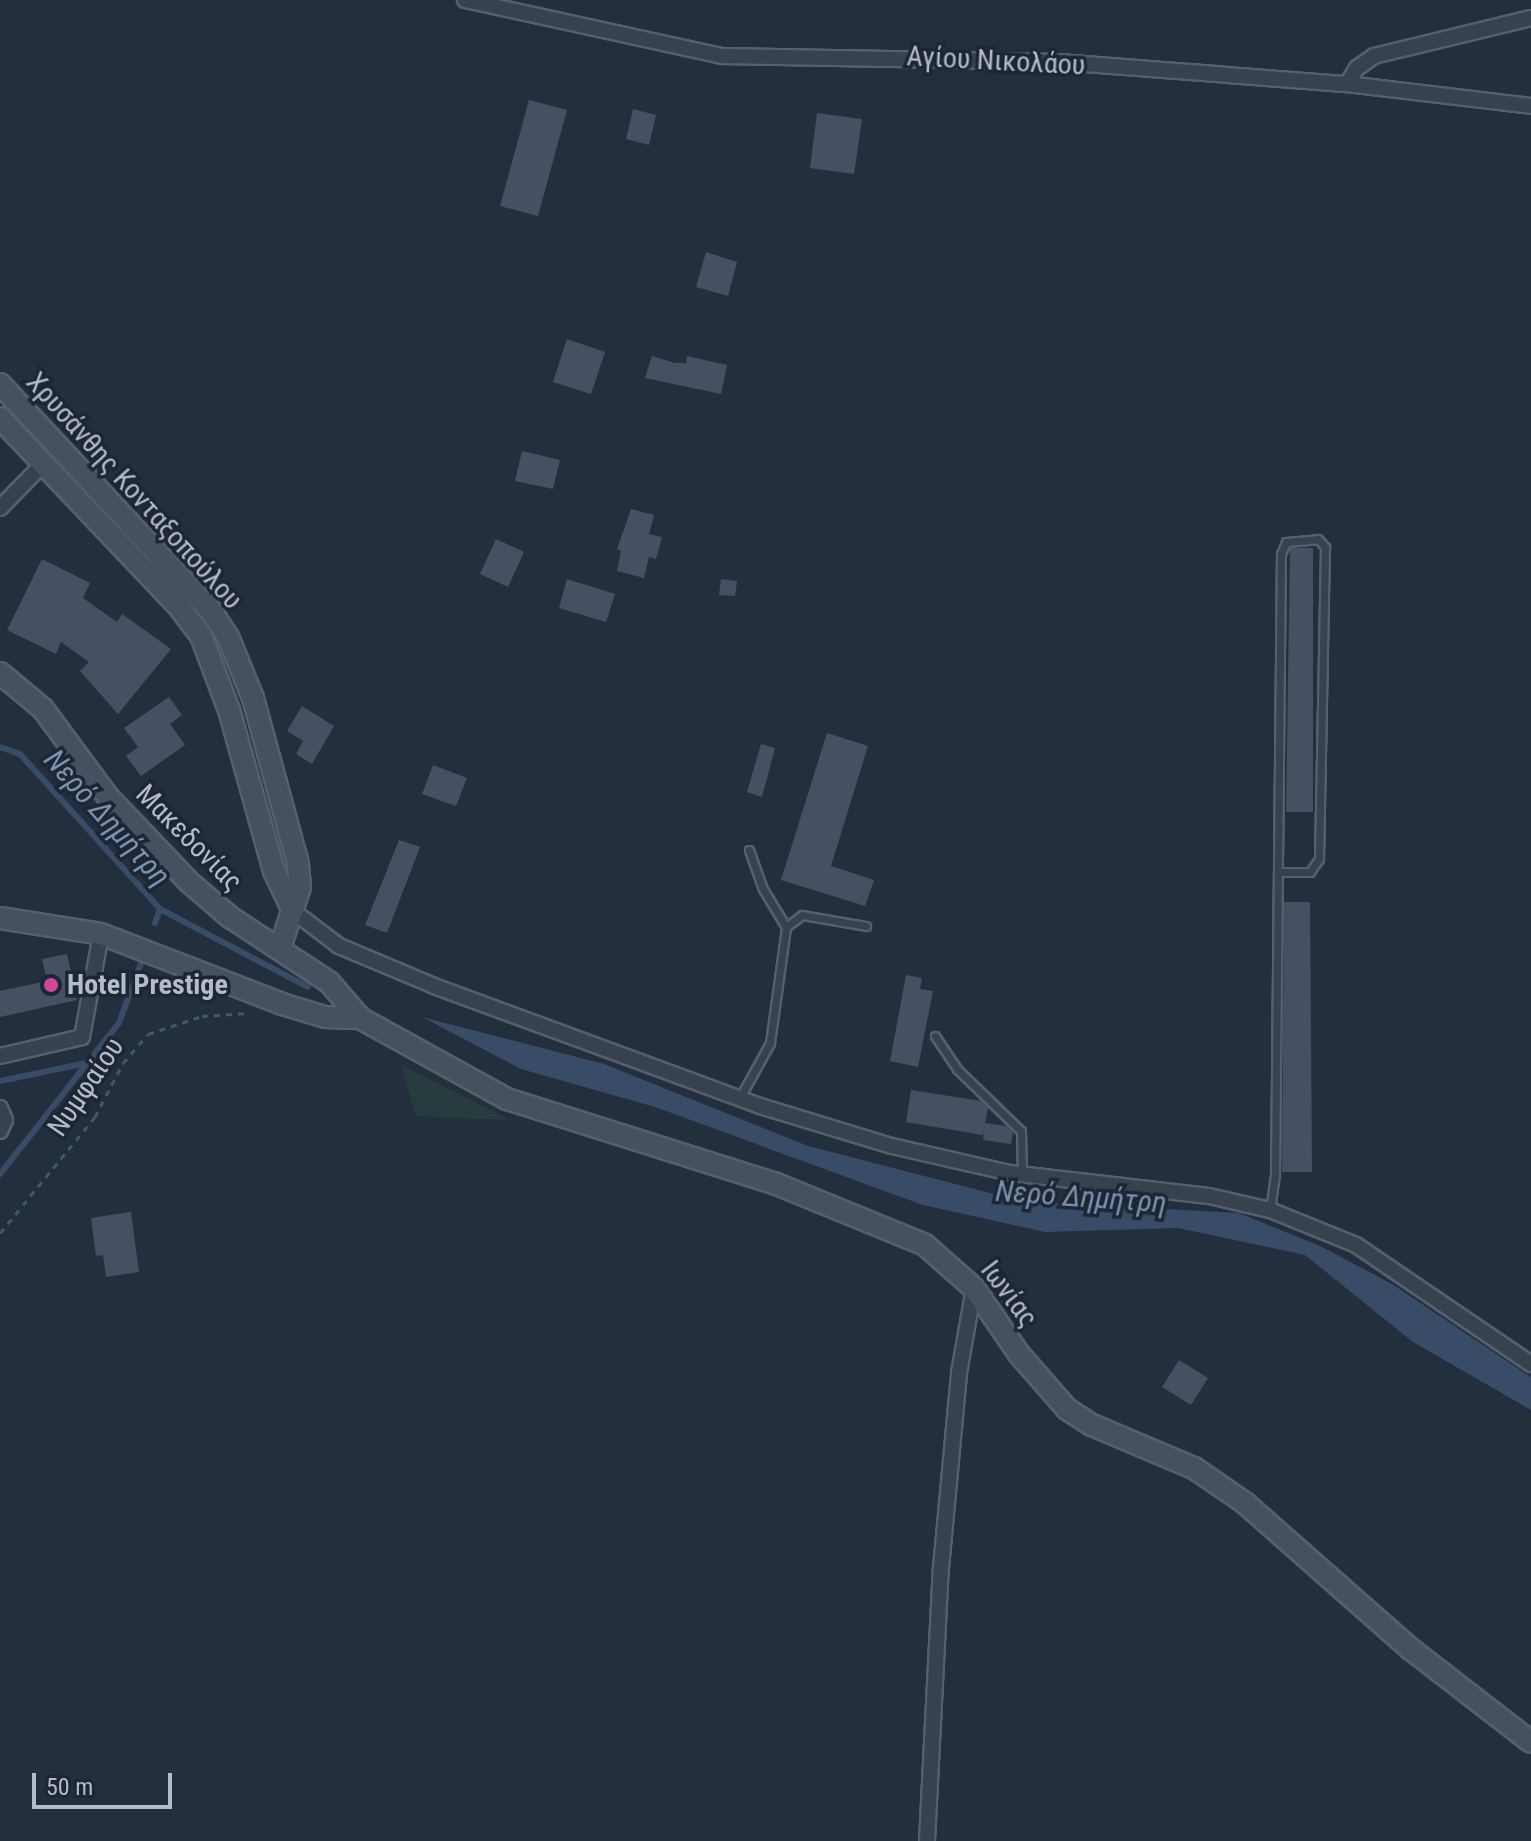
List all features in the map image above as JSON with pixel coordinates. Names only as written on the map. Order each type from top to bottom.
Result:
[{"type":"street","name":"Αγίου Νικολάου","points":[[472,1],[722,56],[975,59],[1347,84],[1531,106]]},
{"type":"street","points":[[1347,84],[1357,68],[1374,56],[1531,18]]},
{"type":"street","name":"Χρυσάνθης Κονταξοπούλου","points":[[0,384],[211,611],[229,639],[253,698],[293,842],[300,887],[280,948]]},
{"type":"street","name":"Χρυσάνθης Κονταξοπούλου","points":[[0,418],[180,608],[201,636],[229,710],[274,871],[293,911]]},
{"type":"street","points":[[0,508],[43,464]]},
{"type":"street","name":"Μακεδονίας","points":[[0,673],[43,709],[108,797],[189,882],[341,992],[360,1018]]},
{"type":"street","points":[[293,911],[339,946],[434,986],[739,1099],[892,1146],[1022,1174],[1209,1196],[1270,1210],[1356,1245],[1531,1364]]},
{"type":"street","points":[[0,918],[101,934],[282,1004],[325,1017],[360,1018]]},
{"type":"street","points":[[0,1056],[82,1037],[101,934]]},
{"type":"street","name":"Ιωνίας","points":[[360,1018],[507,1099],[774,1183],[901,1233],[949,1261],[974,1288],[1041,1382],[1067,1409],[1092,1425],[1194,1468],[1245,1503],[1412,1650],[1531,1742]]},
{"type":"street","points":[[0,1131],[1,1109]]},
{"type":"street","points":[[927,1841],[941,1568],[960,1360],[974,1288]]},
{"type":"lane","points":[[1270,1210],[1275,1176],[1281,554],[1286,542],[1318,539],[1325,547],[1319,859],[1310,872],[1278,872]]},
{"type":"lane","points":[[739,1099],[770,1043],[786,927],[763,889],[749,850]]},
{"type":"lane","points":[[786,927],[802,915],[866,926]]},
{"type":"lane","points":[[935,1036],[957,1069],[1021,1131],[1022,1174]]},
{"type":"path","name":"Νυμφαίου","points":[[0,1233],[95,1117],[123,1063],[148,1034],[202,1016],[258,1013],[282,1004]]},
{"type":"green space","points":[[401,1065],[511,1120],[416,1116]]},
{"type":"water","points":[[422,1017],[604,1064],[808,1146],[1021,1201],[1239,1213],[1320,1246],[1392,1284],[1531,1377],[1531,1410],[1413,1342],[1305,1255],[1178,1228],[1045,1232],[923,1205],[655,1107],[521,1069]]},
{"type":"building","points":[[529,100],[567,110],[538,216],[500,206]]},
{"type":"building","points":[[633,109],[656,115],[649,145],[626,139]]},
{"type":"building","points":[[817,113],[862,119],[854,174],[810,168]]},
{"type":"building","points":[[706,252],[737,262],[728,296],[696,287]]},
{"type":"building","points":[[567,339],[605,352],[591,394],[553,382]]},
{"type":"building","points":[[652,356],[675,363],[686,363],[687,356],[727,365],[721,394],[645,378]]},
{"type":"building","points":[[522,451],[560,460],[553,489],[515,481]]},
{"type":"building","points":[[631,509],[654,515],[649,534],[662,537],[656,559],[649,557],[644,578],[617,571],[621,551],[617,549]]},
{"type":"building","points":[[496,539],[524,552],[508,587],[480,574]]},
{"type":"building","points":[[1290,548],[1313,548],[1313,812],[1286,812]]},
{"type":"building","points":[[42,559],[90,583],[83,598],[117,622],[122,614],[171,649],[118,714],[80,671],[89,662],[61,642],[56,654],[7,630]]},
{"type":"building","points":[[567,579],[615,594],[606,622],[559,608]]},
{"type":"building","points":[[721,579],[737,581],[735,596],[719,595]]},
{"type":"building","points":[[169,697],[182,715],[170,724],[185,745],[141,776],[126,756],[138,747],[124,728]]},
{"type":"building","points":[[302,706],[334,726],[312,764],[296,754],[303,741],[287,731]]},
{"type":"building","points":[[827,733],[868,746],[831,866],[874,880],[865,906],[781,880]]},
{"type":"building","points":[[761,744],[775,748],[762,797],[747,792]]},
{"type":"building","points":[[433,765],[467,778],[456,806],[422,794]]},
{"type":"building","points":[[399,840],[420,847],[387,933],[365,925]]},
{"type":"building","points":[[1284,902],[1310,902],[1312,1172],[1282,1172]]},
{"type":"building","name":"Hotel Prestige","points":[[67,954],[77,1000],[0,1017],[0,991],[47,981],[42,959]]},
{"type":"building","points":[[906,975],[922,978],[920,989],[933,991],[918,1067],[890,1061]]},
{"type":"building","points":[[911,1090],[981,1101],[988,1108],[985,1123],[1006,1126],[1013,1132],[1011,1144],[983,1140],[985,1125],[983,1135],[906,1122]]},
{"type":"building","points":[[131,1212],[139,1272],[106,1277],[103,1255],[96,1256],[91,1218]]},
{"type":"building","points":[[1179,1360],[1208,1378],[1191,1405],[1162,1387]]},
{"type":"waterway","name":"Νερό Δημήτρη","points":[[0,747],[20,754],[160,909],[308,987]]},
{"type":"waterway","points":[[155,923],[160,909]]},
{"type":"waterway","points":[[0,1174],[119,1023],[144,955]]},
{"type":"waterway","points":[[0,1081],[86,1063]]},
{"type":"place","name":"Hotel Prestige","points":[[51,985]]}]
